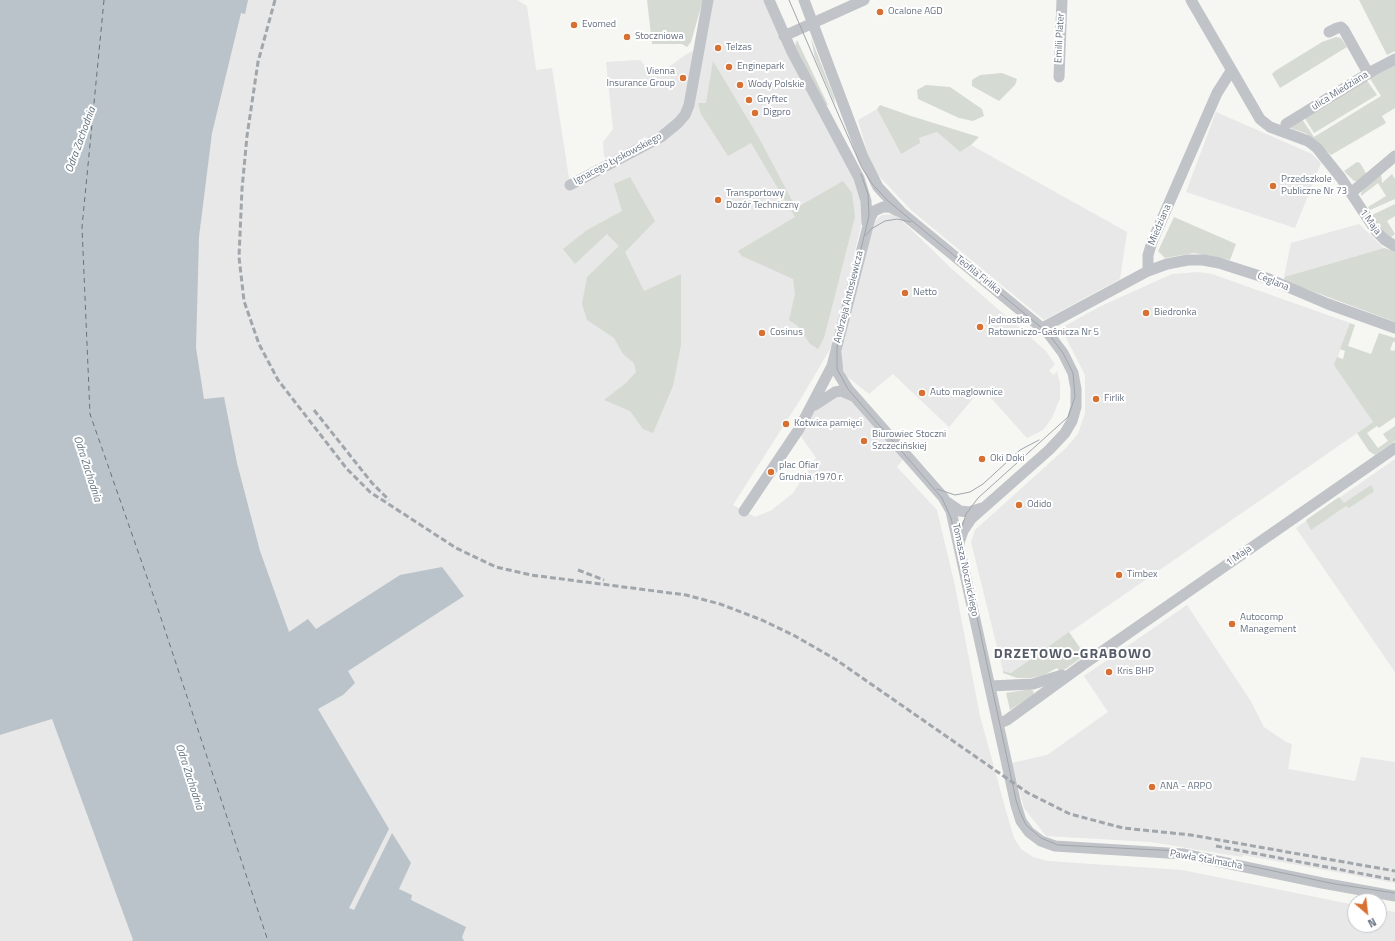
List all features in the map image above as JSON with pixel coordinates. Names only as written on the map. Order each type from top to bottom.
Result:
[{"type":"street","name":"Ignacego Łyskowskiego","points":[[570,185],[661,137],[685,115],[689,105],[708,0]]},
{"type":"street","points":[[769,0],[784,36],[859,178],[866,201],[866,231]]},
{"type":"street","name":"Teofila Firlika","points":[[804,0],[870,172],[884,194],[902,213],[1042,328],[1058,344],[1071,368],[1076,389],[1074,414],[1069,427],[1059,441],[984,507],[965,527],[959,546]]},
{"type":"street","points":[[784,36],[864,0]]},
{"type":"street","name":"Emilii Plater","points":[[1059,77],[1062,0]]},
{"type":"street","points":[[1191,0],[1260,119],[1270,126],[1313,144],[1330,163],[1350,193],[1395,156]]},
{"type":"street","points":[[1329,32],[1341,27],[1344,30],[1368,74]]},
{"type":"street","name":"ulica Miedziana","points":[[1286,124],[1395,59]]},
{"type":"street","name":"Miedziana","points":[[1148,271],[1148,255],[1152,242],[1217,93],[1231,71]]},
{"type":"street","name":"1 Maja","points":[[1350,193],[1376,231],[1385,240],[1395,246]]},
{"type":"street","name":"Andrzeja Antosiewicza","points":[[744,511],[799,429],[811,409],[827,376],[836,353],[866,231],[872,215],[878,209],[890,207],[902,213]]},
{"type":"street","name":"Ceglana","points":[[1148,271],[1167,264],[1188,260],[1203,260],[1220,263],[1270,280],[1328,304],[1395,328]]},
{"type":"street","points":[[1042,328],[1148,271]]},
{"type":"street","name":"Tomasza Nocznickiego","points":[[836,353],[838,373],[855,397],[943,497],[953,516],[1016,808],[1022,823]]},
{"type":"street","name":"Andrzeja Antosiewicza","points":[[811,409],[827,396],[835,392],[848,392],[855,397]]},
{"type":"street","name":"1 Maja","points":[[998,724],[1007,720],[1084,664],[1395,448]]},
{"type":"street","name":"Teofila Firlika","points":[[943,497],[953,508],[960,511],[970,512],[984,507]]},
{"type":"street","name":"1 Maja","points":[[990,686],[1040,683],[1061,676],[1084,664]]},
{"type":"street","name":"Pawła Stalmacha","points":[[1022,823],[1034,837],[1055,846],[1179,853],[1335,886],[1395,896]]},
{"type":"shaded area","points":[[224,0],[517,0],[527,6],[536,70],[552,68],[570,185],[684,123],[713,0],[765,0],[861,188],[863,217],[833,344],[800,400],[733,505],[755,517],[772,510],[793,493],[816,458],[800,435],[813,412],[834,395],[849,395],[904,458],[897,467],[937,510],[955,586],[980,716],[1014,838],[1021,849],[1033,857],[1048,861],[1182,870],[1347,903],[1347,933],[1387,933],[1387,910],[1395,912],[1395,941],[376,941],[333,907],[182,398]]},
{"type":"shaded area","points":[[647,0],[703,0],[691,42],[687,47],[682,44],[652,44]]},
{"type":"shaded area","points":[[1359,0],[1395,0],[1395,51],[1387,55]]},
{"type":"shaded area","points":[[1336,37],[1341,38],[1347,47],[1280,88],[1272,74],[1275,71],[1322,42]]},
{"type":"shaded area","points":[[811,38],[834,97],[835,104],[815,58]]},
{"type":"shaded area","points":[[797,40],[828,105],[826,105],[795,46]]},
{"type":"shaded area","points":[[697,50],[687,106],[674,123],[609,162],[604,156],[603,142],[613,129],[606,62],[640,60],[655,77],[688,53]]},
{"type":"shaded area","points":[[713,61],[759,138],[796,208],[843,181],[852,193],[855,217],[824,338],[818,349],[810,344],[798,326],[789,320],[795,294],[793,279],[742,256],[738,251],[795,217],[751,143],[728,156],[701,114],[698,103],[706,103]]},
{"type":"shaded area","points":[[1395,62],[1395,108],[1382,116],[1386,123],[1331,155],[1307,134],[1288,127],[1302,119],[1314,137],[1381,96],[1369,77]]},
{"type":"shaded area","points":[[1002,73],[1017,79],[1015,85],[999,101],[972,86],[972,80],[980,75]]},
{"type":"shaded area","points":[[1366,79],[1377,95],[1314,133],[1304,117]]},
{"type":"shaded area","points":[[926,85],[950,87],[982,109],[984,116],[973,121],[959,118],[918,99],[917,90]]},
{"type":"shaded area","points":[[880,105],[979,137],[971,145],[960,152],[937,132],[919,138],[920,143],[901,154],[877,109]]},
{"type":"shaded area","points":[[877,109],[901,154],[919,138],[937,132],[960,152],[971,145],[1127,232],[1120,279],[1044,320],[911,210],[880,177],[871,165],[858,120]]},
{"type":"shaded area","points":[[1216,112],[1312,154],[1321,163],[1295,228],[1186,192]]},
{"type":"shaded area","points":[[1357,162],[1360,163],[1367,175],[1359,181],[1354,181],[1344,171]]},
{"type":"shaded area","points":[[1381,173],[1382,183],[1392,174],[1395,179],[1395,199],[1370,210],[1368,207],[1386,196],[1378,183],[1361,196],[1361,194],[1362,191]]},
{"type":"shaded area","points":[[630,177],[655,221],[625,252],[644,291],[681,274],[681,345],[673,386],[653,433],[643,429],[630,411],[604,400],[626,383],[636,372],[634,363],[623,354],[614,338],[587,320],[582,304],[587,277],[619,246],[607,234],[575,264],[563,249],[587,230],[622,211],[614,184]]},
{"type":"shaded area","points":[[1395,204],[1395,216],[1387,221],[1395,234],[1390,238],[1370,216]]},
{"type":"shaded area","points":[[895,214],[952,269],[1046,351],[1055,364],[1049,371],[1054,375],[1057,371],[1060,383],[1060,398],[1052,418],[1043,430],[1027,438],[982,388],[949,427],[893,374],[869,394],[845,375],[840,359],[871,224],[882,215]]},
{"type":"shaded area","points":[[1174,217],[1236,244],[1230,260],[1194,253],[1165,258],[1158,251]]},
{"type":"shaded area","points":[[1359,224],[1384,248],[1284,277],[1291,243]]},
{"type":"shaded area","points":[[1384,248],[1395,251],[1395,322],[1285,281],[1284,277]]},
{"type":"shaded area","points":[[1198,272],[1212,274],[1350,323],[1335,365],[1373,422],[1011,673],[1003,671],[971,542],[975,530],[1065,449],[1078,434],[1085,413],[1085,375],[1061,328],[1099,307],[1172,274]]},
{"type":"shaded area","points":[[1350,323],[1355,325],[1348,346],[1371,354],[1379,333],[1395,338],[1395,342],[1393,342],[1390,350],[1394,351],[1395,349],[1395,417],[1379,428],[1377,426],[1367,433],[1378,448],[1388,441],[1383,434],[1395,426],[1395,441],[1375,455],[1369,451],[1357,433],[1373,422],[1334,365],[1337,357],[1343,359],[1345,351],[1340,349]]},
{"type":"shaded area","points":[[1395,459],[1395,672],[1296,528]]},
{"type":"shaded area","points":[[1371,485],[1374,491],[1373,492],[1349,508],[1346,506],[1311,530],[1306,520],[1339,497],[1344,503]]},
{"type":"shaded area","points":[[1187,605],[1250,700],[1264,727],[1286,742],[1292,744],[1288,769],[1355,781],[1361,757],[1395,762],[1395,883],[1243,855],[1242,857],[1151,842],[1046,836],[1024,808],[1012,763],[1047,755],[1108,712],[1084,676]]},
{"type":"shaded area","points":[[1069,632],[1083,652],[1081,658],[1067,668],[1060,672],[1057,668],[1044,675],[1031,678],[1017,678],[1003,673],[1003,671],[1011,673]]},
{"type":"shaded area","points":[[1031,689],[1034,692],[1033,695],[1010,710],[1006,693]]},
{"type":"shaded area","points":[[52,719],[133,940],[131,941],[0,941],[0,735]]},
{"type":"water","name":"Odra Zachodnia","points":[[0,0],[248,0],[245,14],[241,13],[212,133],[199,237],[196,348],[204,399],[224,397],[237,463],[260,551],[289,632],[308,619],[316,629],[400,575],[442,567],[464,596],[348,671],[355,683],[343,695],[318,709],[389,829],[349,908],[354,910],[392,833],[411,863],[399,889],[412,895],[411,900],[466,927],[462,937],[464,941],[131,941],[133,940],[52,719],[0,735]]},
{"type":"ferry route","points":[[104,0],[82,227],[90,414],[156,603],[268,941]]},
{"type":"tram line","points":[[789,0],[862,168],[873,185],[888,201],[1048,333],[1063,353],[1073,373],[1075,397],[1068,417],[978,498],[966,514],[961,530],[962,547],[1016,800],[1026,825],[1041,838],[1058,845],[1179,851],[1335,884],[1395,893]]},
{"type":"tram line","points":[[861,174],[868,194],[869,216],[837,347],[837,369],[848,389],[942,498],[951,518],[957,546]]},
{"type":"tram line","points":[[865,236],[871,229],[885,221],[897,219],[911,222]]},
{"type":"tram line","points":[[937,489],[955,495],[970,492],[983,484],[1020,450],[1039,440]]},
{"type":"railway","points":[[275,0],[258,62],[247,136],[242,189],[239,257],[244,301],[259,344],[278,380],[347,469],[370,492],[456,548],[496,567],[531,575],[686,595],[720,604],[762,620],[795,636],[835,659],[1028,793],[1070,814],[1123,828],[1191,835],[1395,871]]},
{"type":"railway","points":[[314,410],[372,483],[389,500]]},
{"type":"railway","points":[[578,570],[604,580]]},
{"type":"railway","points":[[1216,846],[1395,880]]},
{"type":"place","name":"Ocalone AGD","points":[[880,12]]},
{"type":"place","name":"Evomed","points":[[574,25]]},
{"type":"place","name":"Stoczniowa","points":[[627,37]]},
{"type":"place","name":"Telzas","points":[[718,48]]},
{"type":"place","name":"Enginepark","points":[[729,67]]},
{"type":"place","name":"Vienna Insurance Group","points":[[683,78]]},
{"type":"place","name":"Wody Polskie","points":[[740,85]]},
{"type":"place","name":"Gryftec","points":[[749,100]]},
{"type":"place","name":"Digpro","points":[[755,113]]},
{"type":"place","name":"Przedszkole Publiczne Nr 73","points":[[1273,186]]},
{"type":"place","name":"Transportowy Dozór Techniczny","points":[[718,200]]},
{"type":"place","name":"Netto","points":[[905,293]]},
{"type":"place","name":"Biedronka","points":[[1146,313]]},
{"type":"place","name":"Jednostka Ratowniczo-Gaśnicza Nr 5","points":[[980,327]]},
{"type":"place","name":"Cosinus","points":[[762,333]]},
{"type":"place","name":"Auto maglownice","points":[[922,393]]},
{"type":"place","name":"Firlik","points":[[1096,399]]},
{"type":"place","name":"Kotwica pamięci","points":[[786,424]]},
{"type":"place","name":"Biurowiec Stoczni Szczecińskiej","points":[[864,441]]},
{"type":"place","name":"Oki Doki","points":[[982,459]]},
{"type":"place","name":"plac Ofiar Grudnia 1970 r.","points":[[771,472]]},
{"type":"place","name":"Odido","points":[[1019,505]]},
{"type":"place","name":"Timbex","points":[[1119,575]]},
{"type":"place","name":"Autocomp Management","points":[[1232,624]]},
{"type":"place","name":"Kris BHP","points":[[1109,672]]},
{"type":"place","name":"ANA - ARPO","points":[[1152,787]]},
{"type":"district","name":"DRZETOWO-GRABOWO","points":[[1073,655]]}]
